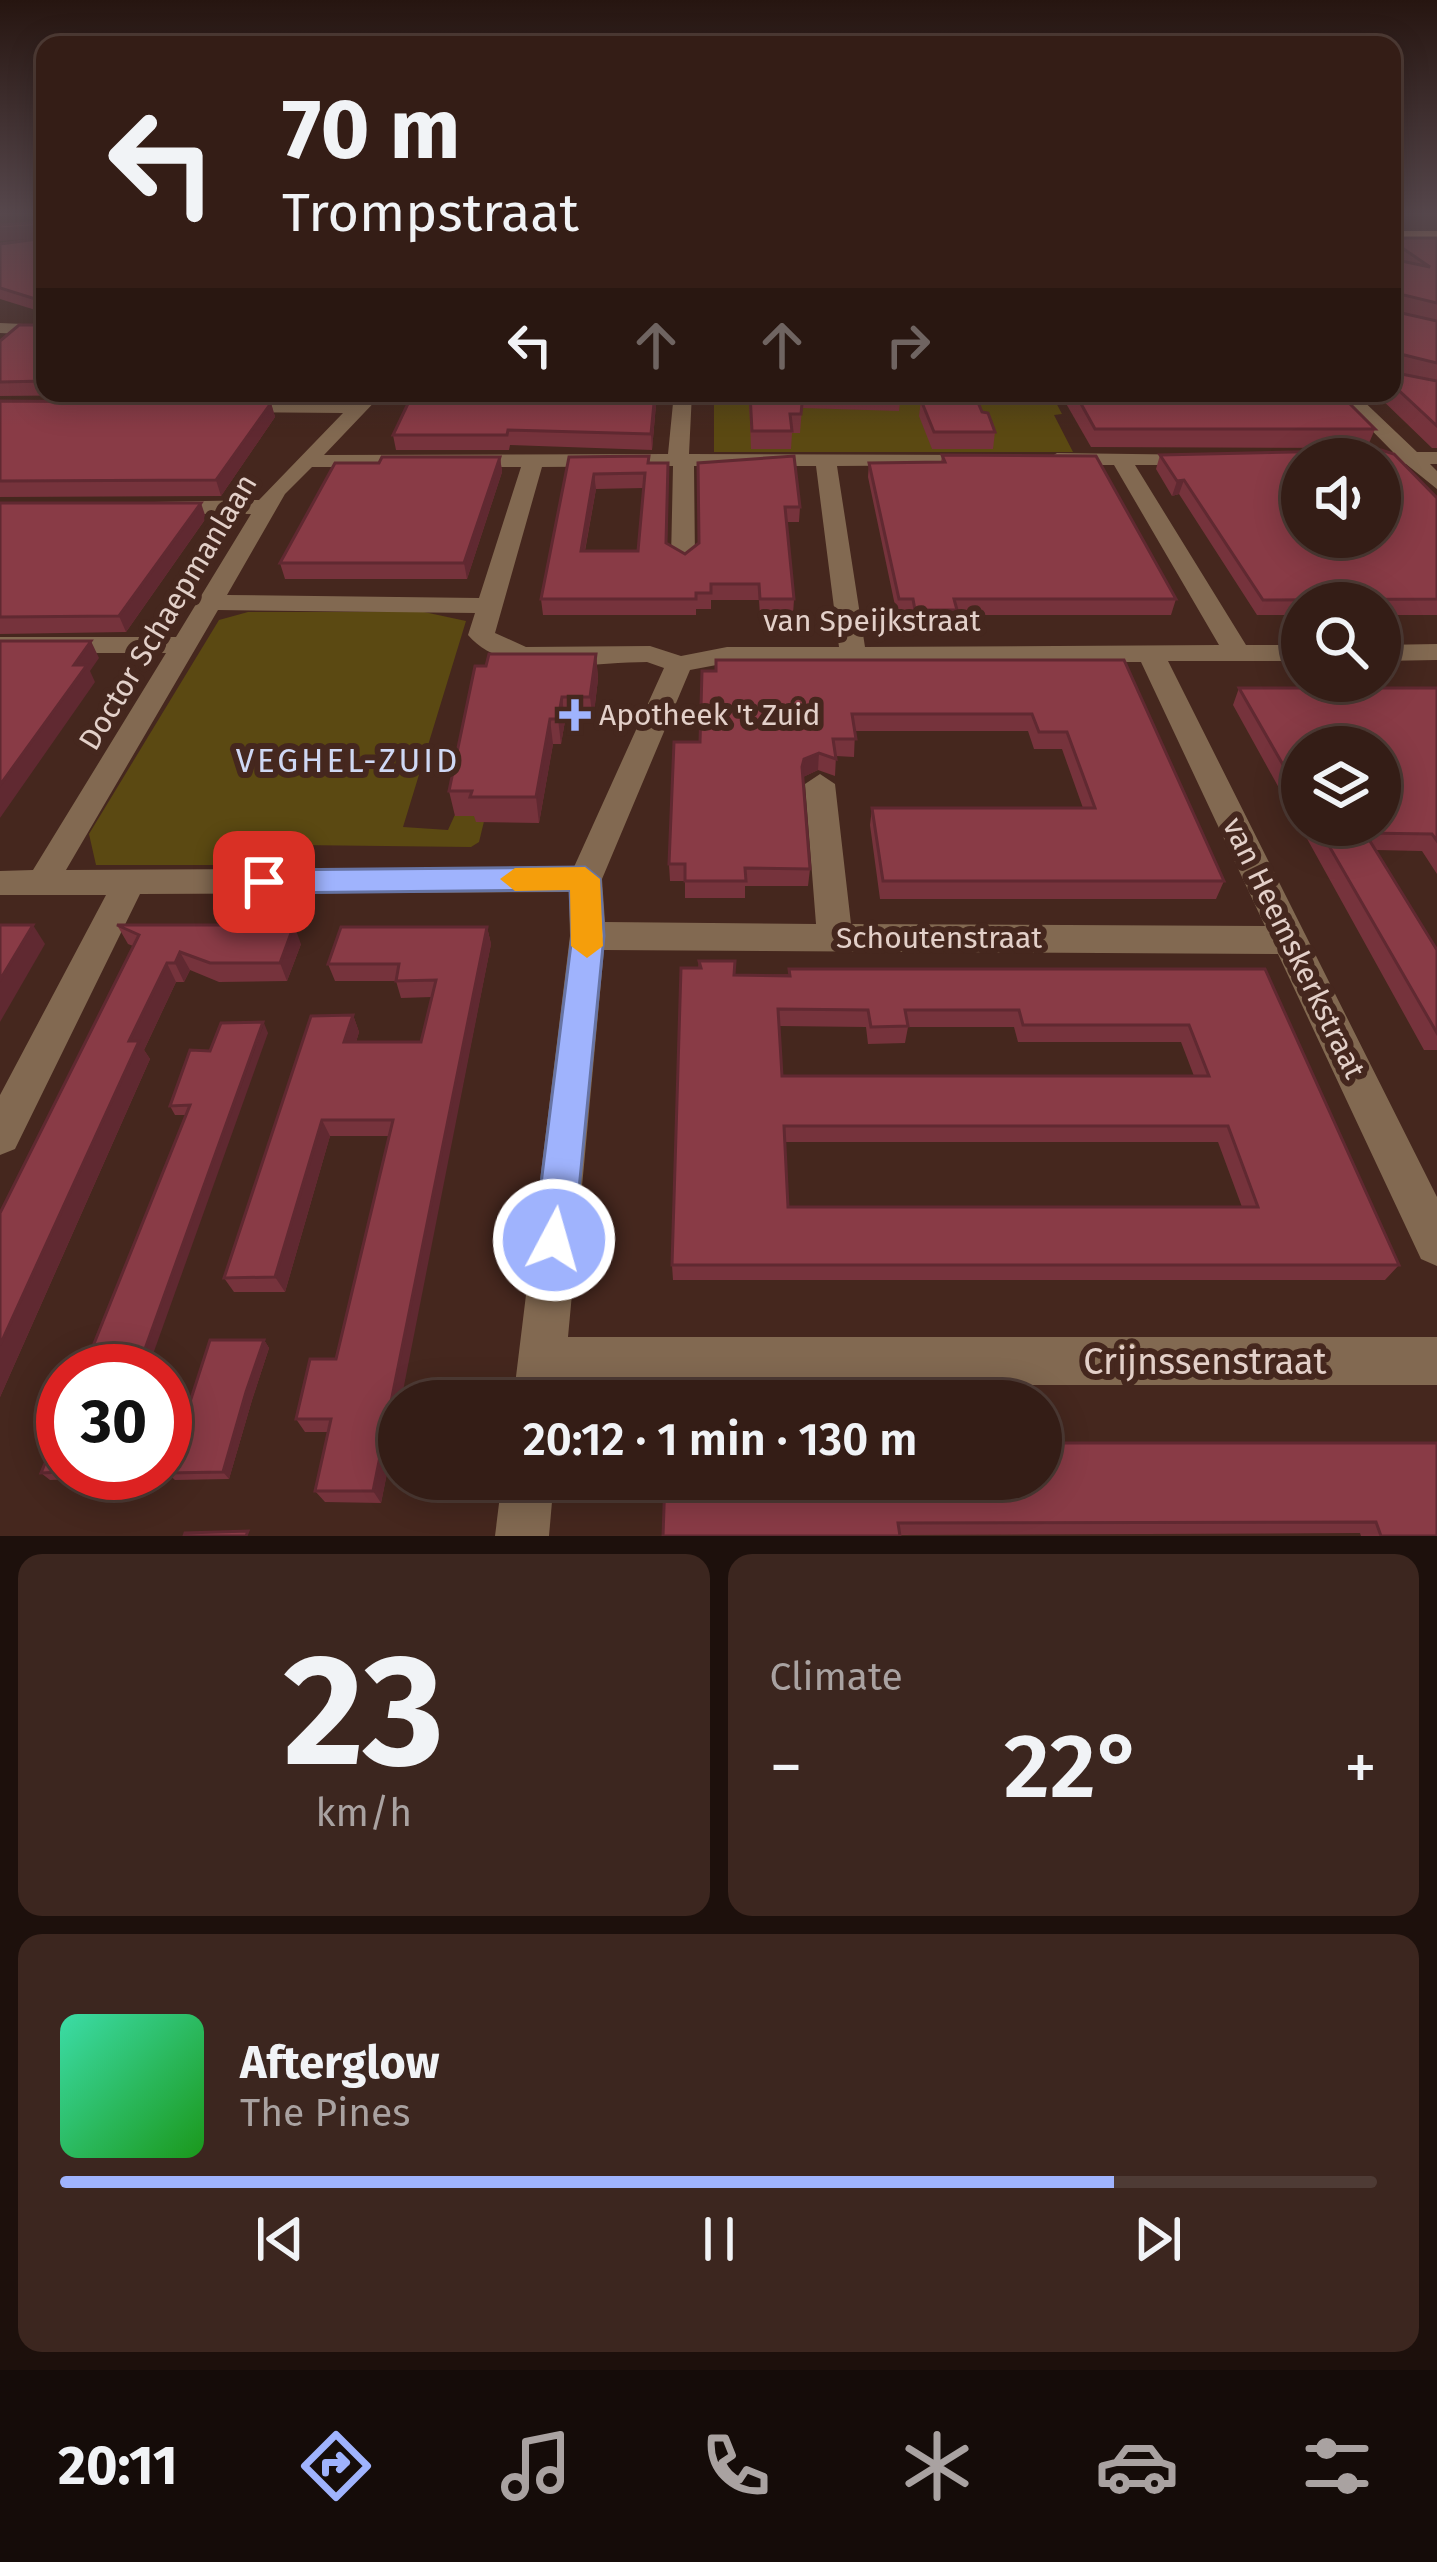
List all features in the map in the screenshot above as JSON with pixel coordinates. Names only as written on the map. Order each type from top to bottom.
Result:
[{"type":"street","points":[[2,331],[36,330]]},
{"type":"street","points":[[203,406],[313,402]]},
{"type":"street","name":"Doctor Schaepmanlaan","points":[[42,884],[266,508],[366,402]]},
{"type":"street","points":[[682,402],[678,459],[686,470],[683,559]]},
{"type":"street","points":[[1353,402],[1437,483]]},
{"type":"street","points":[[307,461],[1233,458]]},
{"type":"street","points":[[1401,458],[1437,458]]},
{"type":"street","points":[[826,459],[853,654]]},
{"type":"street","points":[[1121,459],[1237,653]]},
{"type":"street","points":[[210,602],[489,606],[533,460]]},
{"type":"street","points":[[133,507],[266,508]]},
{"type":"street","name":"van Speijkstraat","points":[[489,606],[481,634],[496,647],[526,655],[650,654],[679,664],[727,655],[1281,653]]},
{"type":"street","points":[[0,645],[184,645]]},
{"type":"street","points":[[1401,652],[1437,652]]},
{"type":"street","name":"van Heemskerkstraat","points":[[1150,653],[1431,1221]]},
{"type":"street","points":[[539,1380],[588,936],[585,879],[679,664]]},
{"type":"street","points":[[820,784],[835,937]]},
{"type":"street","points":[[0,884],[585,879]]},
{"type":"street","points":[[0,1136],[129,883]]},
{"type":"street","name":"Schoutenstraat","points":[[588,936],[1289,940]]},
{"type":"street","name":"Crijnssenstraat","points":[[584,1380],[1437,1361]]},
{"type":"street","points":[[522,1536],[526,1500]]},
{"type":"shaded area","points":[[1056,402],[1062,414],[1054,415],[1073,452],[714,452],[714,404]]},
{"type":"shaded area","points":[[248,612],[424,612],[466,621],[403,827],[448,830],[458,808],[487,809],[479,842],[471,847],[297,845],[289,865],[96,865],[89,834],[219,620]]},
{"type":"building","points":[[0,284],[36,284],[36,299],[0,288]]},
{"type":"building","points":[[1401,284],[1437,284],[1437,303],[1401,294]]},
{"type":"building","points":[[1401,313],[1437,321],[1437,363],[1401,354]]},
{"type":"building","points":[[19,325],[36,325],[36,381],[0,382],[0,341]]},
{"type":"building","points":[[1401,374],[1437,381],[1437,426],[1401,392]]},
{"type":"building","points":[[0,401],[271,403],[216,480],[0,481]]},
{"type":"building","points":[[409,402],[654,402],[651,434],[508,430],[507,435],[393,435]]},
{"type":"building","points":[[750,402],[802,402],[801,414],[790,414],[792,431],[752,431]]},
{"type":"building","points":[[922,402],[978,402],[995,432],[934,432]]},
{"type":"building","points":[[1080,402],[1348,402],[1375,429],[1095,429]]},
{"type":"building","points":[[1281,452],[1281,558],[1401,558],[1401,461],[1437,498],[1437,599],[1401,599],[1401,582],[1281,582],[1281,600],[1263,600],[1184,480],[1177,481],[1160,455]]},
{"type":"building","points":[[942,455],[1096,456],[1176,599],[954,599],[957,610],[915,610],[913,599],[899,599],[869,463],[945,462]]},
{"type":"building","points":[[649,456],[648,463],[668,463],[666,543],[685,554],[699,543],[698,463],[794,456],[800,507],[785,507],[794,599],[760,599],[759,584],[711,584],[711,593],[696,593],[696,599],[541,599],[569,457]],"holes":[[[645,473],[638,551],[581,551],[594,474]]]},
{"type":"building","points":[[382,457],[500,457],[464,563],[280,563],[335,463],[379,463]]},
{"type":"building","points":[[0,503],[201,503],[119,616],[0,617]]},
{"type":"building","points":[[0,641],[91,641],[74,665],[87,665],[0,785]]},
{"type":"building","points":[[489,654],[596,654],[590,697],[562,697],[558,719],[550,719],[536,797],[470,797],[472,791],[449,791],[475,666],[486,666]]},
{"type":"building","points":[[716,660],[1124,660],[1224,881],[883,881],[872,808],[1095,808],[1067,732],[1039,732],[1032,714],[852,714],[856,739],[833,739],[836,759],[819,753],[804,759],[810,869],[745,868],[746,881],[685,881],[685,864],[669,864],[674,742],[700,742],[702,671],[716,671]]},
{"type":"building","points":[[1239,688],[1281,688],[1281,702],[1401,702],[1401,688],[1437,688],[1437,841],[1432,834],[1401,834],[1401,726],[1281,726],[1281,761]]},
{"type":"building","points":[[1329,846],[1373,846],[1437,950],[1437,1033]]},
{"type":"building","points":[[0,925],[33,925],[0,980]]},
{"type":"building","points":[[117,925],[294,925],[280,963],[210,963],[180,952],[175,963],[167,963],[129,1041],[139,1041],[0,1345],[0,1213],[139,935]]},
{"type":"building","points":[[341,927],[487,927],[395,1380],[378,1380],[378,1466],[373,1491],[315,1491],[331,1419],[296,1419],[310,1359],[336,1359],[393,1120],[322,1120],[275,1277],[224,1278],[311,1016],[353,1015],[344,1042],[421,1042],[436,980],[396,981],[399,964],[328,964]]},
{"type":"building","points":[[699,961],[735,961],[734,975],[790,976],[789,969],[1265,969],[1399,1265],[672,1265],[681,968],[701,968]],"holes":[[[778,1009],[868,1010],[871,1027],[908,1026],[905,1010],[1019,1010],[1023,1025],[1189,1025],[1209,1076],[782,1076]],[[784,1126],[1228,1126],[1258,1207],[788,1207]]]},
{"type":"building","points":[[263,1022],[147,1344],[94,1344],[190,1105],[170,1106],[190,1050],[210,1051],[221,1023]]},
{"type":"building","points":[[210,1340],[264,1340],[223,1472],[192,1473],[192,1396]]},
{"type":"building","points":[[1062,1443],[1437,1443],[1437,1536],[1381,1536],[1376,1522],[898,1523],[900,1536],[663,1536],[664,1500],[1062,1500]]},
{"type":"building","points":[[248,1531],[246,1536],[184,1536],[185,1533]]},
{"type":"slow traffic","points":[[515,879],[585,879],[587,946]]},
{"type":"place","name":"Apotheek 't Zuid","points":[[575,715]]},
{"type":"district","name":"VEGHEL-ZUID","points":[[348,760]]},
{"type":"route","points":[[264,882],[585,879],[588,936],[554,1240]]}]
